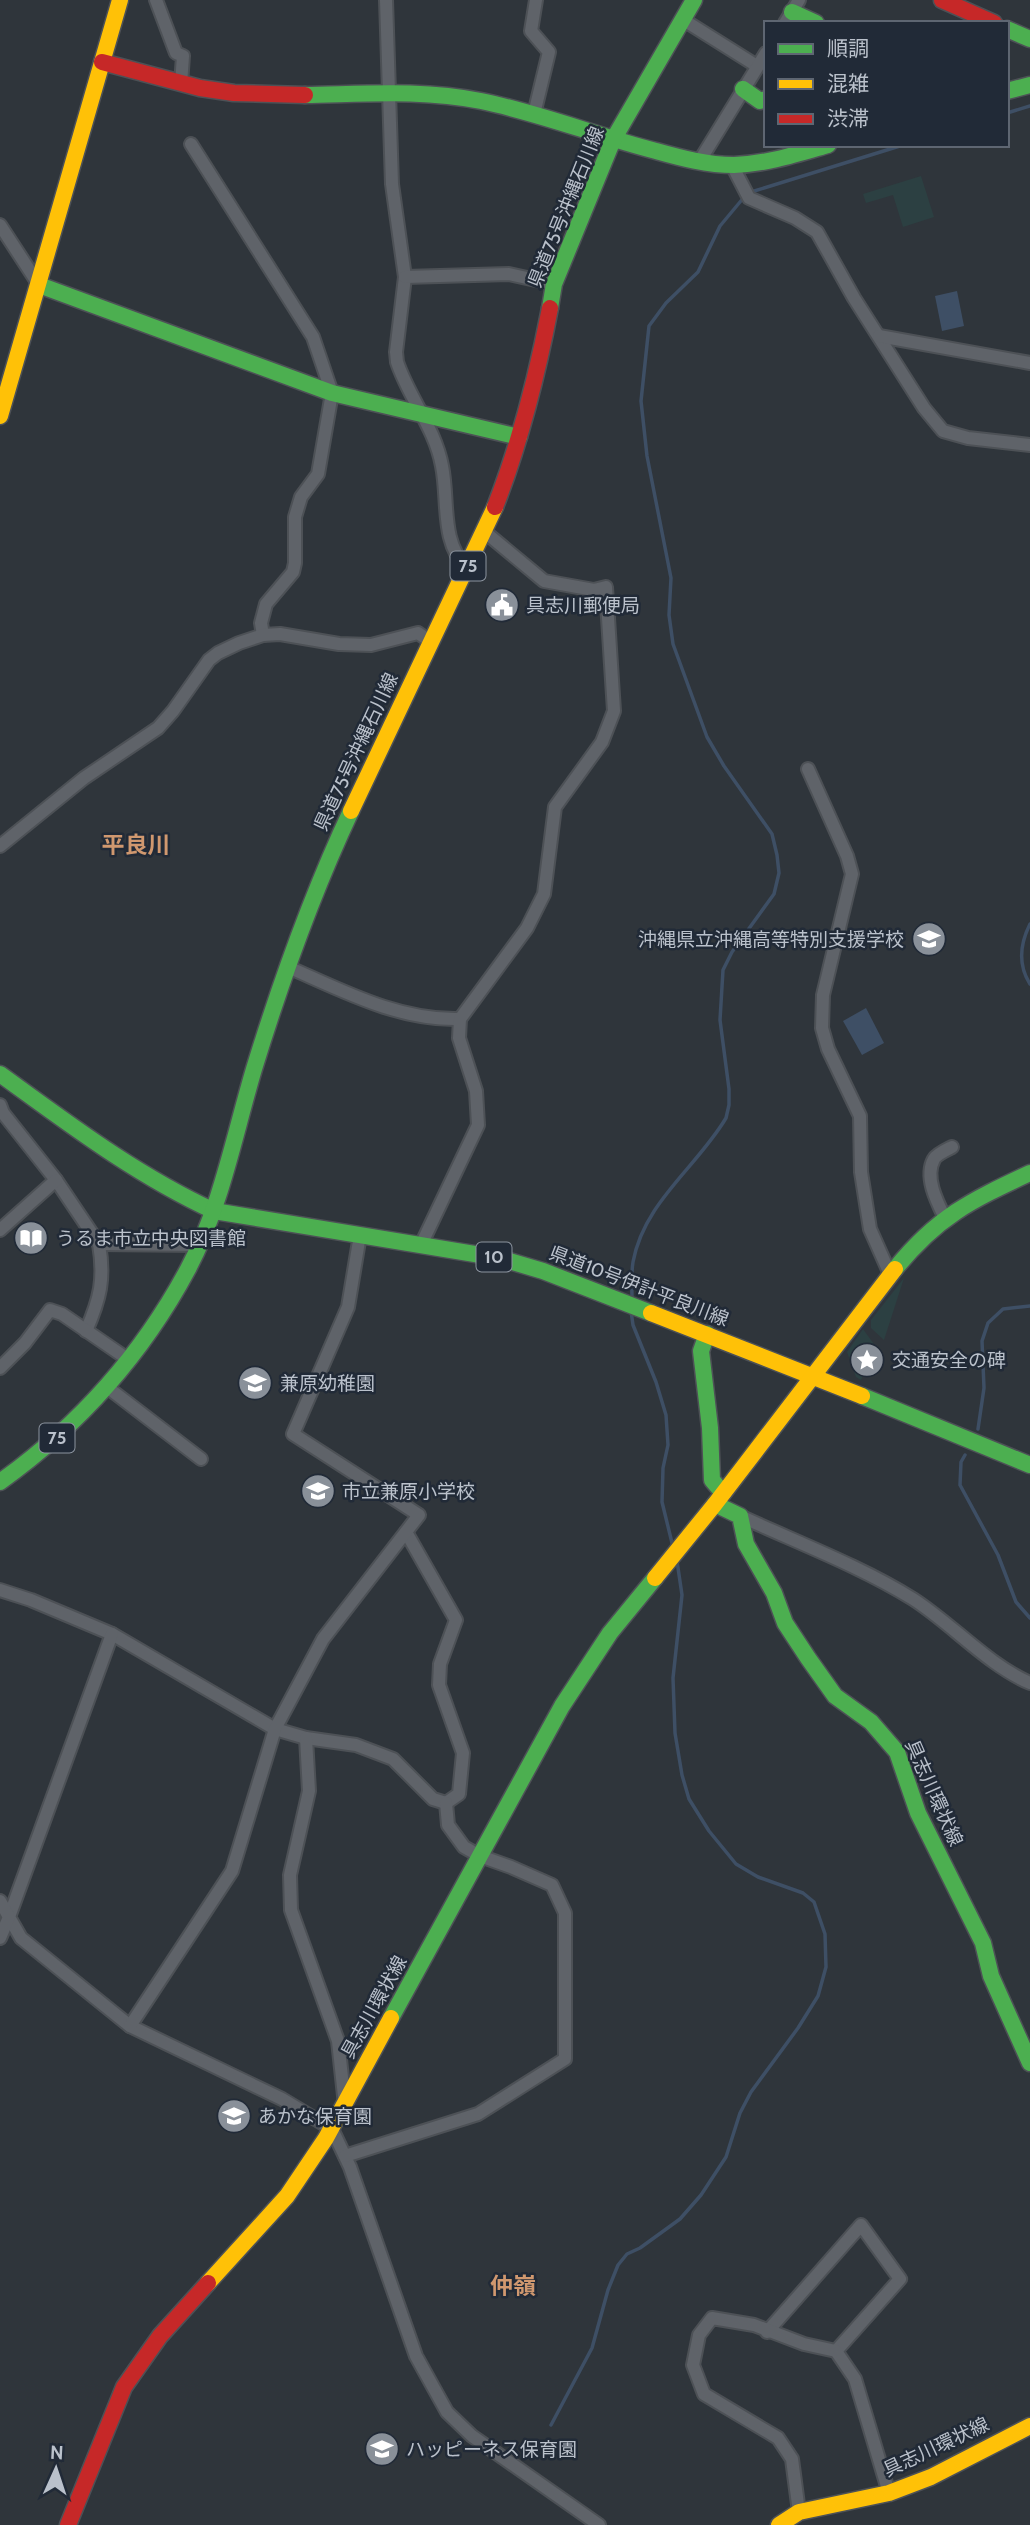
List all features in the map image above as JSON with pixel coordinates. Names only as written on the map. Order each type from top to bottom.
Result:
[{"type":"main road","points":[[0,416],[120,0]]},
{"type":"main road","name":"県道75号沖縄石川線","points":[[0,1482],[61,1435],[107,1387],[129,1360],[168,1302],[200,1245],[214,1212],[237,1125],[310,905],[355,801],[503,490],[542,350],[554,284],[613,139],[694,0]]},
{"type":"main road","points":[[942,0],[990,21]]},
{"type":"main road","points":[[952,21],[958,7]]},
{"type":"main road","points":[[792,12],[812,21]]},
{"type":"main road","points":[[1009,30],[1030,39]]},
{"type":"main road","points":[[102,62],[181,84],[219,91],[427,93],[480,100],[699,162],[732,165],[764,163],[821,147]]},
{"type":"main road","points":[[1009,90],[1030,85]]},
{"type":"main road","points":[[743,89],[760,101],[764,100]]},
{"type":"main road","points":[[39,285],[332,393],[519,437]]},
{"type":"main road","name":"県道10号伊計平良川線","points":[[0,1074],[97,1144],[194,1203],[214,1212],[499,1258],[543,1271],[813,1376],[1030,1465]]},
{"type":"main road","name":"具志川環状線","points":[[68,2525],[124,2386],[160,2336],[287,2196],[332,2129],[562,1706],[584,1672],[636,1599],[719,1499],[918,1241],[945,1218],[978,1197],[1030,1173]]},
{"type":"main road","points":[[707,1334],[701,1351],[710,1428],[712,1480],[719,1499],[740,1516]]},
{"type":"main road","name":"具志川環状線","points":[[740,1516],[746,1544],[774,1593],[785,1623],[807,1658],[835,1696],[871,1722],[897,1752],[918,1813],[983,1943],[991,1976],[1030,2063]]},
{"type":"main road","name":"具志川環状線","points":[[779,2525],[799,2512],[889,2493],[931,2477],[1030,2426]]},
{"type":"street","points":[[156,0],[176,53],[183,56],[181,84]]},
{"type":"street","points":[[386,0],[392,184],[405,277],[396,352],[400,370],[424,415],[442,464],[451,544],[459,560],[467,568]]},
{"type":"street","points":[[534,114],[549,52],[531,32],[536,0]]},
{"type":"street","points":[[682,19],[757,66]]},
{"type":"street","points":[[699,162],[764,56]]},
{"type":"street","points":[[191,144],[313,337],[332,393],[318,474],[301,497],[295,517],[293,572],[267,604],[261,623],[263,635]]},
{"type":"street","points":[[732,165],[749,198],[795,218],[817,232],[854,298],[923,408],[943,431],[968,438],[1030,445]]},
{"type":"street","points":[[0,225],[39,285]]},
{"type":"street","points":[[405,277],[509,274],[554,284]]},
{"type":"street","points":[[879,336],[1030,363]]},
{"type":"street","points":[[421,1245],[478,1125],[476,1091],[459,1038],[460,1018],[527,928],[544,894],[555,807],[603,742],[614,712],[606,587],[594,590],[544,581],[485,532]]},
{"type":"street","points":[[0,846],[84,778],[158,728],[173,712],[209,660],[239,643],[263,635],[280,634],[340,644],[371,645],[418,633],[431,642]]},
{"type":"street","points":[[808,769],[847,856],[852,874],[823,995],[822,1028],[828,1049],[860,1116],[861,1172],[870,1229],[890,1274]]},
{"type":"street","points":[[288,967],[379,1006],[436,1020],[460,1018]]},
{"type":"street","points":[[0,1105],[56,1180],[99,1244],[102,1284],[98,1304],[86,1331]]},
{"type":"street","points":[[945,1218],[932,1189],[931,1166],[935,1157],[952,1147]]},
{"type":"street","points":[[0,1230],[56,1180]]},
{"type":"street","points":[[130,2026],[232,1871],[275,1729],[323,1639],[419,1515],[293,1434],[348,1307],[360,1236]]},
{"type":"street","points":[[99,1244],[200,1245]]},
{"type":"street","points":[[0,1368],[50,1310],[62,1314],[129,1360]]},
{"type":"street","points":[[107,1387],[201,1459]]},
{"type":"street","points":[[740,1516],[897,1590],[1030,1684]]},
{"type":"street","points":[[405,1532],[456,1620],[440,1664],[439,1685],[463,1753],[459,1794],[446,1803]]},
{"type":"street","points":[[0,1590],[112,1634],[275,1729],[306,1738],[356,1745],[393,1759],[433,1799],[446,1803]]},
{"type":"street","points":[[0,1938],[112,1634]]},
{"type":"street","points":[[306,1738],[309,1791],[290,1875],[290,1910],[338,2041],[345,2105]]},
{"type":"street","points":[[345,2156],[478,2114],[565,2059],[565,1913],[552,1885],[464,1847],[448,1825],[446,1803]]},
{"type":"street","points":[[0,1901],[21,1938],[130,2026],[282,2099],[332,2129],[345,2156],[416,2356],[447,2412],[472,2436],[599,2525]]},
{"type":"street","points":[[767,2332],[861,2225],[900,2279],[836,2351]]},
{"type":"street","points":[[799,2512],[792,2459],[778,2438],[704,2394],[693,2365],[699,2335],[712,2318],[754,2325],[804,2344],[836,2351],[855,2379],[889,2493]]},
{"type":"green space","points":[[921,176],[934,217],[903,227],[893,195],[866,203],[863,194]]},
{"type":"green space","points":[[904,1278],[884,1340],[871,1328],[871,1320]]},
{"type":"green space","points":[[863,1329],[876,1347],[861,1380],[856,1377],[847,1352]]},
{"type":"water","points":[[957,291],[964,326],[942,331],[935,296]]},
{"type":"water","points":[[866,1008],[884,1043],[862,1055],[843,1021]]},
{"type":"waterway","points":[[1009,112],[1030,106]]},
{"type":"waterway","points":[[751,192],[897,147]]},
{"type":"waterway","points":[[632,1300],[633,1262],[648,1221],[726,1118],[729,1089],[720,1020],[723,970],[732,952],[774,894],[779,873],[772,834],[707,737],[673,644],[669,615],[671,578],[647,456],[641,401],[649,326],[666,303],[698,272],[720,226],[745,196]]},
{"type":"waterway","points":[[1030,924],[1022,954],[1030,984]]},
{"type":"waterway","points":[[978,1429],[984,1388],[982,1341],[988,1323],[1003,1309],[1030,1306]]},
{"type":"waterway","points":[[631,1311],[633,1325],[666,1415],[668,1445],[663,1468],[662,1502],[673,1547]]},
{"type":"waterway","points":[[965,1455],[961,1462],[960,1485],[998,1555],[1016,1602],[1030,1618]]},
{"type":"waterway","points":[[551,2425],[592,2348],[618,2265],[627,2254],[640,2248],[680,2219],[701,2195],[726,2157],[740,2113],[751,2092],[818,1996],[826,1967],[825,1934],[814,1902],[803,1893],[758,1877],[736,1864],[709,1831],[689,1799],[675,1733],[673,1678],[682,1595],[677,1561]]},
{"type":"traffic: fast","points":[[550,308],[554,284],[613,140],[694,0]]},
{"type":"traffic: fast","points":[[792,12],[812,21]]},
{"type":"traffic: fast","points":[[1009,30],[1030,39]]},
{"type":"traffic: fast","points":[[1009,90],[1030,85]]},
{"type":"traffic: fast","points":[[743,89],[760,101],[764,100]]},
{"type":"traffic: fast","points":[[305,95],[393,93],[459,97],[547,118],[685,159],[714,164],[758,163],[821,147]]},
{"type":"traffic: fast","points":[[39,285],[332,393],[519,437]]},
{"type":"traffic: fast","points":[[0,1482],[56,1437],[106,1387],[150,1331],[188,1269],[218,1196],[254,1069],[286,971],[310,906],[351,811]]},
{"type":"traffic: fast","points":[[0,1074],[130,1165],[214,1211]]},
{"type":"traffic: fast","points":[[895,1269],[940,1223],[972,1202],[1030,1173]]},
{"type":"traffic: fast","points":[[214,1211],[499,1258],[543,1271],[651,1313]]},
{"type":"traffic: fast","points":[[707,1334],[701,1351],[710,1428],[712,1480],[723,1493]]},
{"type":"traffic: fast","points":[[862,1396],[1030,1465]]},
{"type":"traffic: fast","points":[[715,1504],[740,1516],[746,1544],[774,1593],[785,1623],[835,1696],[871,1722],[897,1752],[918,1813],[983,1943],[991,1976],[1030,2063]]},
{"type":"traffic: fast","points":[[391,2018],[562,1706],[610,1633],[655,1578]]},
{"type":"traffic: slow","points":[[0,416],[120,0]]},
{"type":"traffic: slow","points":[[351,811],[495,507]]},
{"type":"traffic: slow","points":[[655,1578],[895,1269]]},
{"type":"traffic: slow","points":[[651,1313],[862,1396]]},
{"type":"traffic: slow","points":[[208,2283],[287,2196],[326,2138],[391,2018]]},
{"type":"traffic: slow","points":[[779,2525],[799,2512],[889,2493],[931,2477],[1030,2426]]},
{"type":"traffic: jam","points":[[942,0],[989,21]]},
{"type":"traffic: jam","points":[[102,62],[200,88],[234,93],[305,95]]},
{"type":"traffic: jam","points":[[495,507],[527,409],[550,308]]},
{"type":"traffic: jam","points":[[68,2525],[124,2387],[160,2336],[208,2283]]},
{"type":"place","name":"具志川郵便局","points":[[502,605]]},
{"type":"place","name":"沖縄県立沖縄高等特別支援学校","points":[[929,939]]},
{"type":"place","name":"うるま市立中央図書館","points":[[31,1238]]},
{"type":"place","name":"交通安全の碑","points":[[867,1360]]},
{"type":"place","name":"兼原幼稚園","points":[[255,1383]]},
{"type":"place","name":"市立兼原小学校","points":[[318,1491]]},
{"type":"place","name":"あかな保育園","points":[[234,2116]]},
{"type":"place","name":"ハッピーネス保育園","points":[[382,2449]]},
{"type":"district","name":"平良川","points":[[136,845]]},
{"type":"district","name":"仲嶺","points":[[513,2286]]}]
